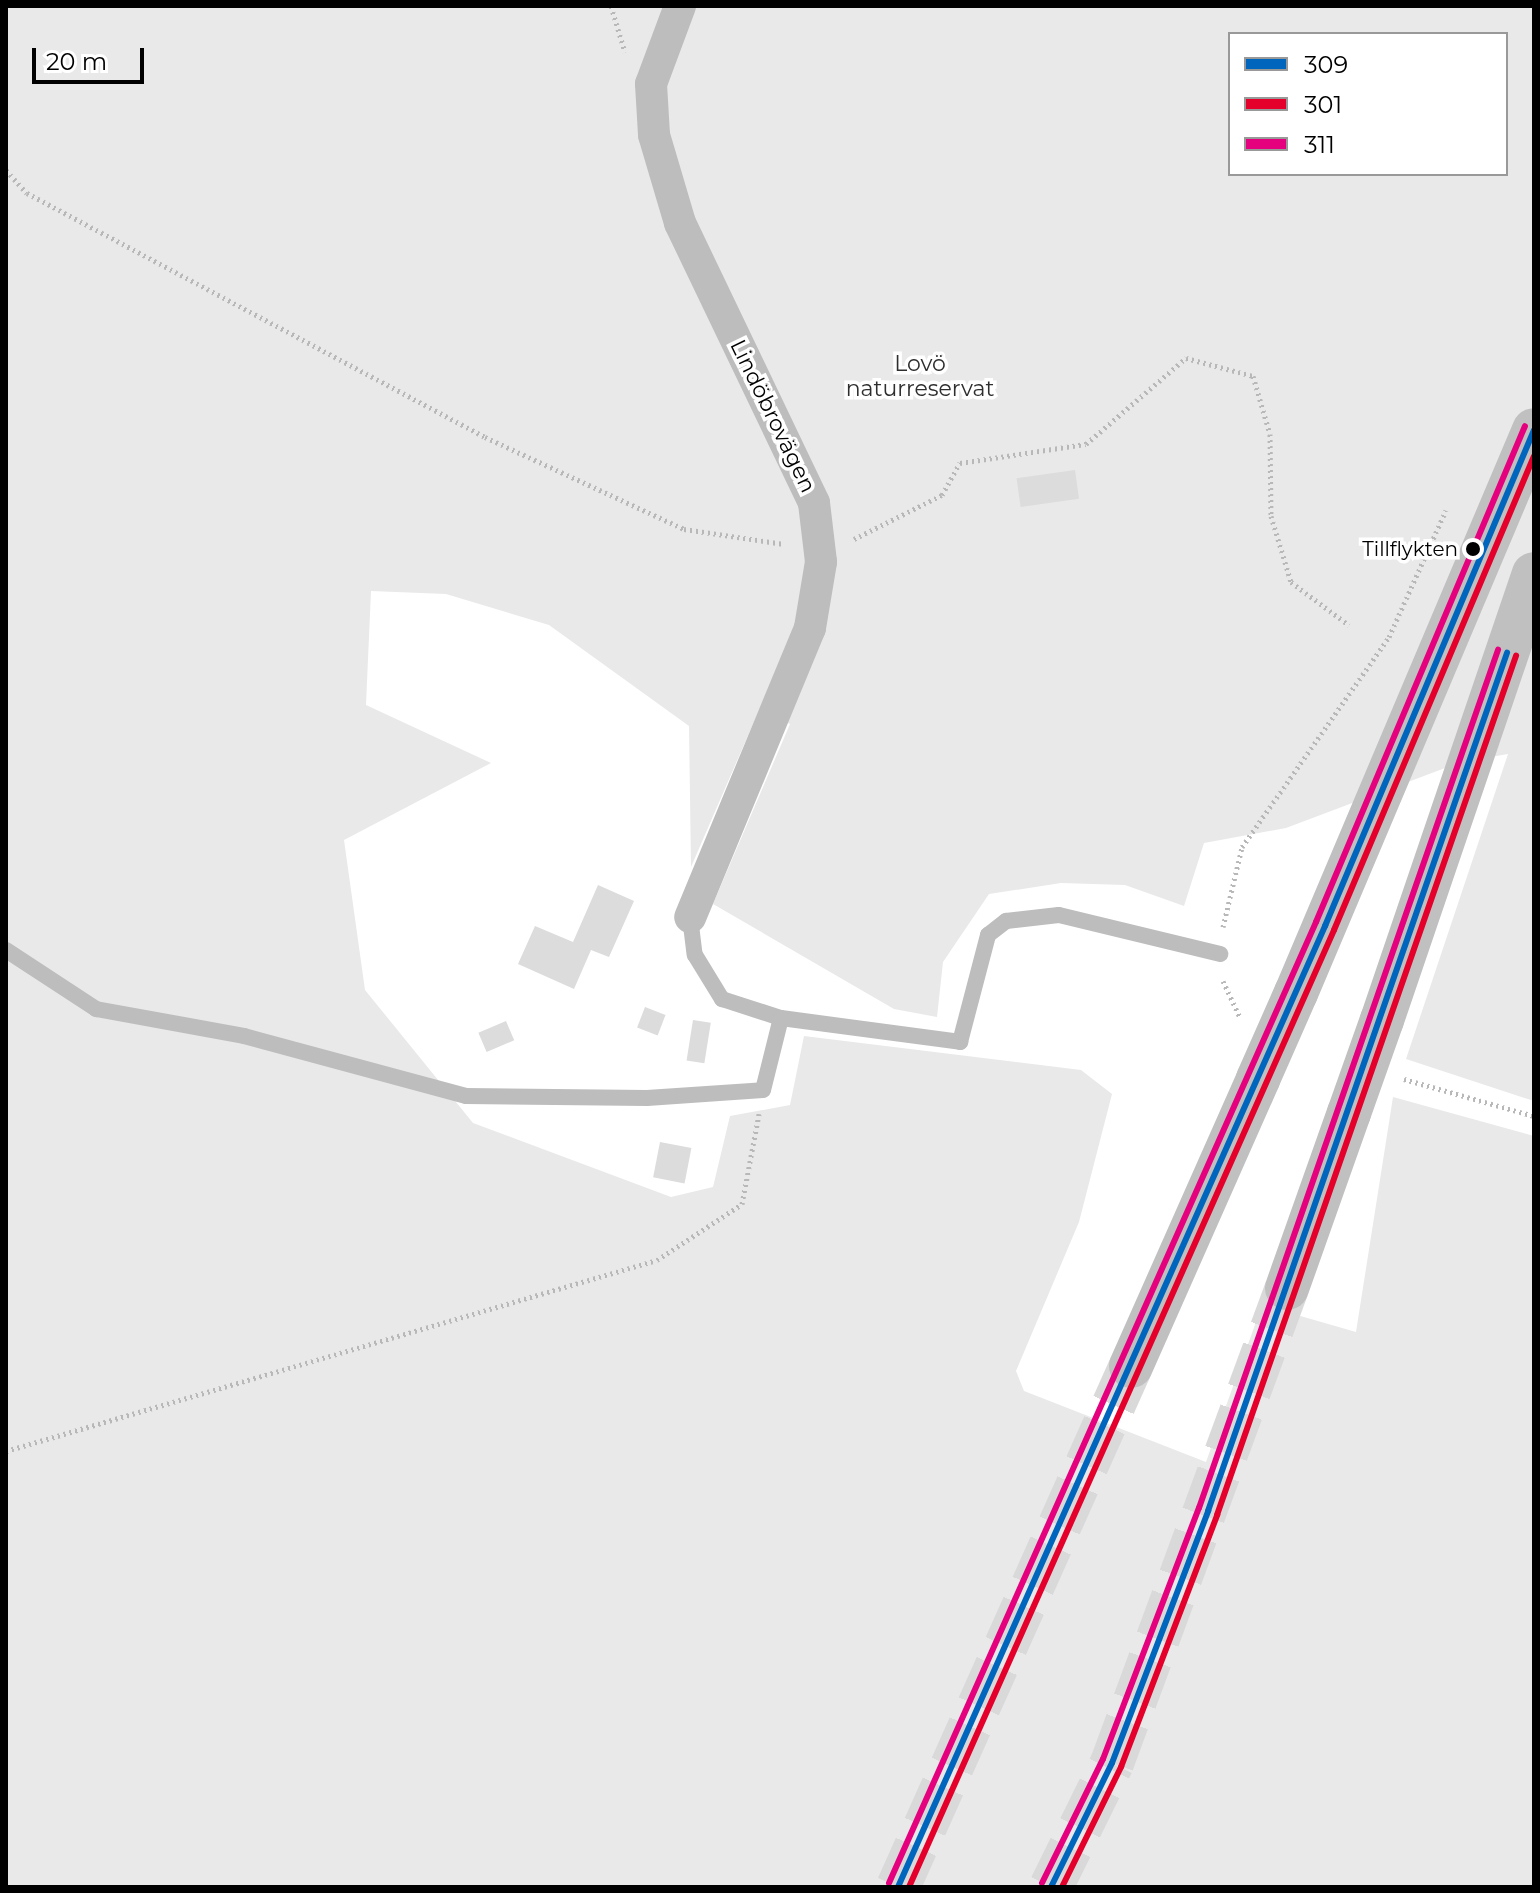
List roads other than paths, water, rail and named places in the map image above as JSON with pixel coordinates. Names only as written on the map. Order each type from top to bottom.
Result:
[{"type":"main road","points":[[1131,1366],[1296,993],[1534,430]]},
{"type":"main road","points":[[1287,1288],[1534,574]]},
{"type":"street","name":"Lindöbrovägen","points":[[680,6],[651,84],[654,135],[680,223],[814,503],[821,562],[810,628],[690,917]]},
{"type":"lane","points":[[690,917],[695,955],[722,999],[781,1018],[960,1042],[988,935],[1032,915],[1220,954]]},
{"type":"lane","points":[[6,950],[96,1009],[244,1036],[466,1096],[647,1098],[763,1090],[781,1018]]},
{"type":"tunnel","points":[[1051,1887],[1112,1763],[1287,1288]]},
{"type":"tunnel","points":[[898,1887],[1131,1366]]},
{"type":"place","name":"Tillflykten","points":[[1473,549]]},
{"type":"park label","name":"Lovö naturreservat","points":[[920,376]]}]
